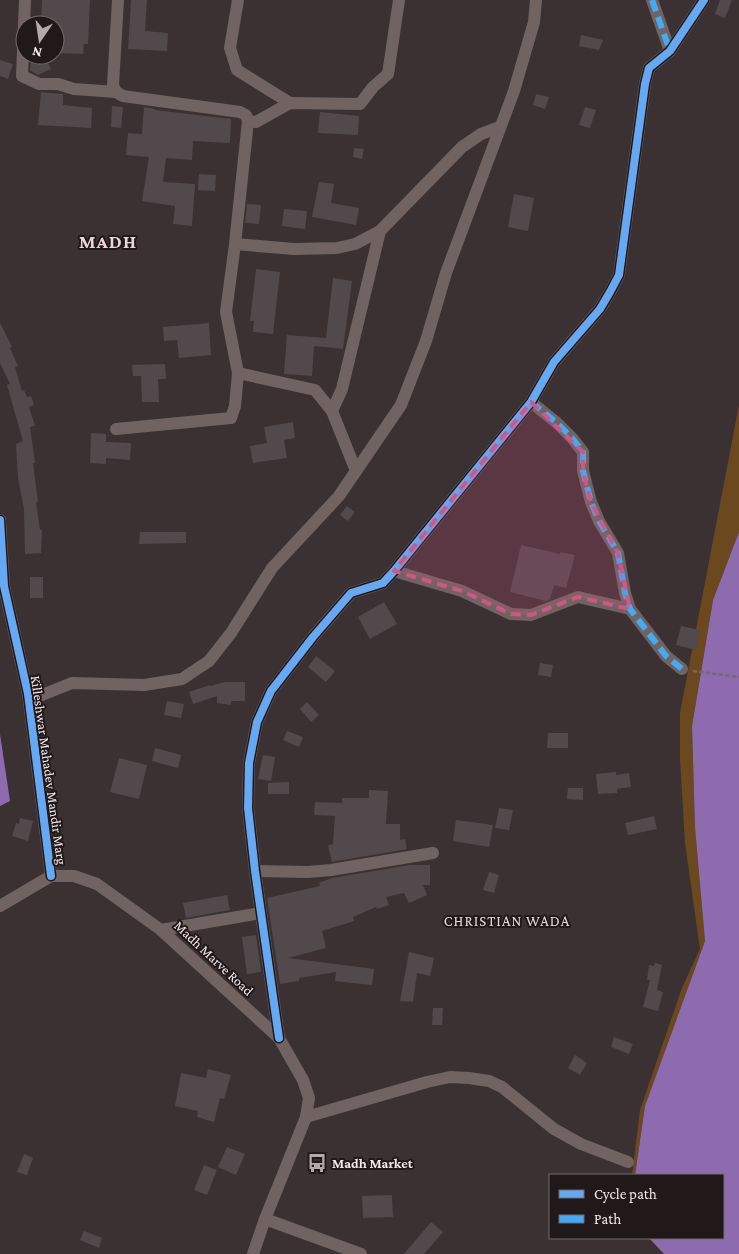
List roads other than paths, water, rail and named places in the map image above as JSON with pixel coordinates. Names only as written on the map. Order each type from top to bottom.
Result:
[{"type":"street","points":[[25,0],[22,76],[39,84],[58,84],[74,89],[116,92],[123,96],[240,112],[246,115],[248,121],[226,312],[238,373],[235,406],[231,418],[116,429]]},
{"type":"street","points":[[116,92],[113,85],[118,0]]},
{"type":"street","points":[[238,0],[230,48],[237,70],[290,102],[360,104],[373,87],[388,74],[399,0]]},
{"type":"street","points":[[28,694],[42,695],[72,683],[144,684],[182,679],[209,662],[231,633],[272,568],[339,496],[401,405],[426,340],[446,273],[514,92],[534,22],[536,0]]},
{"type":"street","points":[[652,0],[670,51]]},
{"type":"street","points":[[279,1038],[248,808],[249,763],[257,722],[271,690],[351,592],[383,583],[394,571],[531,402],[554,362],[600,309],[618,275],[649,68],[670,51],[704,0]]},
{"type":"street","points":[[248,121],[256,122],[290,102]]},
{"type":"street","points":[[235,244],[294,249],[337,248],[355,244],[380,231],[462,147],[481,134],[500,128]]},
{"type":"street","points":[[332,411],[342,389],[380,231]]},
{"type":"street","points":[[238,373],[315,390],[332,411],[356,471]]},
{"type":"street","points":[[531,402],[557,423],[583,452],[582,471],[599,521],[618,553],[625,593],[630,609],[666,656],[682,669]]},
{"type":"street","name":"Killeshwar Mahadev Mandir Marg","points":[[0,520],[4,586],[28,694],[51,876]]},
{"type":"street","points":[[394,571],[462,591],[512,614],[531,615],[578,597],[630,609]]},
{"type":"street","points":[[255,871],[308,872],[331,870],[433,852]]},
{"type":"street","points":[[0,906],[51,876]]},
{"type":"street","name":"Madh Marve Road","points":[[51,876],[74,876],[97,884],[161,930],[279,1038],[303,1080],[309,1098],[306,1117],[253,1254]]},
{"type":"street","points":[[161,930],[261,913]]},
{"type":"street","points":[[306,1117],[427,1082],[450,1077],[469,1078],[489,1081],[502,1087],[554,1129],[581,1144],[628,1162]]},
{"type":"street","points":[[265,1219],[360,1254]]},
{"type":"place","name":"Madh Market","points":[[317,1163]]},
{"type":"district","name":"MADH","points":[[108,241]]},
{"type":"district","name":"CHRISTIAN WADA","points":[[507,921]]}]
